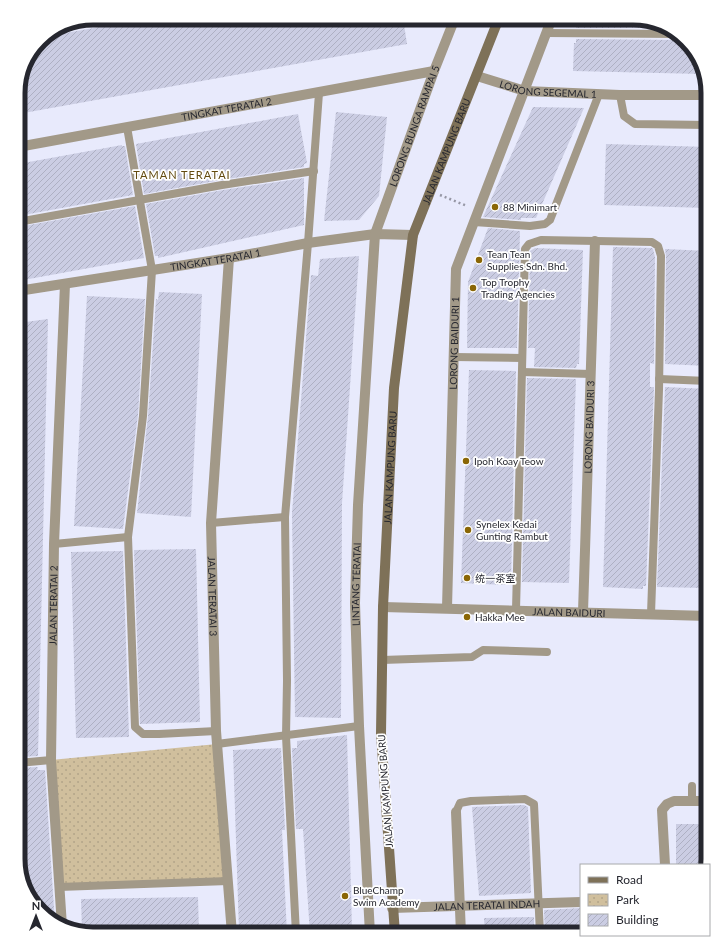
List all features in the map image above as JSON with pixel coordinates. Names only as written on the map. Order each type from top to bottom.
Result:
[{"type":"street","name":"LORONG BUNGA RAMPAI 5","points":[[375,234],[452,25]]},
{"type":"street","name":"JALAN KAMPUNG BARU","points":[[394,927],[381,733],[383,607],[394,388],[413,234],[496,25]]},
{"type":"street","points":[[525,91],[549,25]]},
{"type":"street","name":"TINGKAT TERATAI 2","points":[[25,145],[319,93],[434,71]]},
{"type":"street","name":"LORONG SEGEMAL 1","points":[[477,76],[525,91],[620,95],[701,95]]},
{"type":"street","name":"LORONG BAIDURI 1","points":[[447,608],[456,269],[525,91]]},
{"type":"street","name":"TINGKAT TERATAI 1","points":[[25,290],[229,258],[308,243],[375,234],[413,234]]},
{"type":"street","name":"LINTANG TERATAI","points":[[370,927],[359,726],[355,603],[364,384],[375,234]]},
{"type":"street","name":"LORONG BAIDURI 3","points":[[584,612],[595,241]]},
{"type":"street","name":"JALAN TERATAI 3","points":[[229,258],[211,523],[216,744],[231,927]]},
{"type":"street","name":"JALAN TERATAI 2","points":[[61,919],[50,760],[54,544],[65,284]]},
{"type":"street","name":"JALAN BAIDURI","points":[[383,607],[701,616]]},
{"type":"street","points":[[665,864],[662,810],[667,804],[674,801],[701,802]]},
{"type":"street","points":[[456,812],[461,927]]},
{"type":"street","name":"JALAN TERATAI INDAH","points":[[392,908],[538,902],[580,902]]},
{"type":"lane","points":[[546,33],[667,34]]},
{"type":"lane","points":[[296,927],[286,736],[287,681],[285,518],[314,171],[319,93]]},
{"type":"lane","points":[[474,222],[530,226],[545,224],[550,220],[599,94]]},
{"type":"lane","points":[[620,95],[624,116],[635,124],[701,125]]},
{"type":"lane","points":[[127,127],[141,200],[152,270],[143,416],[128,538],[135,727],[143,734],[216,730]]},
{"type":"lane","points":[[25,221],[314,171]]},
{"type":"lane","points":[[516,610],[525,249],[529,244],[541,240],[652,242],[658,246],[661,256],[659,380],[651,614]]},
{"type":"lane","points":[[454,357],[522,358]]},
{"type":"lane","points":[[522,372],[591,374]]},
{"type":"lane","points":[[659,380],[701,381]]},
{"type":"lane","points":[[211,523],[285,518]]},
{"type":"lane","points":[[54,544],[128,538]]},
{"type":"lane","points":[[382,660],[472,657],[483,650],[547,652]]},
{"type":"lane","points":[[216,744],[359,726]]},
{"type":"lane","points":[[25,762],[50,760]]},
{"type":"lane","points":[[692,786],[692,801]]},
{"type":"lane","points":[[456,812],[460,803],[471,801],[525,799],[534,804],[540,927]]},
{"type":"lane","points":[[59,887],[228,881]]},
{"type":"path","points":[[431,192],[479,211]]},
{"type":"green space","points":[[217,744],[224,882],[59,887],[51,760]]},
{"type":"building","points":[[111,25],[404,25],[407,44],[25,113],[25,88],[30,67],[36,55],[45,45],[59,34]]},
{"type":"building","points":[[576,25],[638,25],[654,28],[576,28]]},
{"type":"building","points":[[576,39],[676,40],[690,55],[699,74],[573,71],[574,43],[576,43]]},
{"type":"building","points":[[533,107],[584,108],[536,218],[521,218],[521,220],[483,217]]},
{"type":"building","points":[[336,112],[387,117],[379,196],[359,220],[324,221]]},
{"type":"building","points":[[298,114],[307,163],[304,164],[304,167],[144,194],[136,144]]},
{"type":"building","points":[[606,144],[701,147],[701,208],[604,205]]},
{"type":"building","points":[[122,145],[125,146],[133,195],[25,215],[25,163]]},
{"type":"building","points":[[304,178],[304,225],[158,258],[158,256],[155,256],[146,204],[223,190]]},
{"type":"building","points":[[135,206],[144,258],[25,280],[25,226]]},
{"type":"building","points":[[488,228],[520,231],[517,348],[467,348],[468,282]]},
{"type":"building","points":[[613,247],[652,248],[655,257],[654,364],[650,363],[650,387],[654,387],[646,586],[643,586],[643,589],[603,587]]},
{"type":"building","points":[[535,248],[583,250],[579,364],[577,364],[576,368],[534,367],[535,348],[528,348],[530,251]]},
{"type":"building","points":[[665,249],[701,251],[701,366],[665,364]]},
{"type":"building","points":[[359,256],[342,503],[341,718],[295,717],[292,513],[311,275],[318,276],[320,259]]},
{"type":"building","points":[[159,292],[202,294],[191,517],[137,513],[148,416],[156,299],[158,300]]},
{"type":"building","points":[[87,296],[145,299],[138,415],[123,529],[74,526]]},
{"type":"building","points":[[48,319],[38,756],[25,757],[25,322]]},
{"type":"building","points":[[469,370],[516,371],[511,581],[506,581],[506,585],[461,583]]},
{"type":"building","points":[[527,378],[576,379],[569,583],[522,582]]},
{"type":"building","points":[[665,387],[701,389],[701,588],[657,587]]},
{"type":"building","points":[[196,549],[200,722],[140,724],[134,550]]},
{"type":"building","points":[[123,551],[129,737],[76,738],[71,552]]},
{"type":"building","points":[[347,735],[352,927],[310,927],[303,829],[296,829],[292,748],[297,748],[297,741]]},
{"type":"building","points":[[281,748],[285,830],[282,830],[287,927],[239,927],[233,750]]},
{"type":"building","points":[[38,767],[37,770],[45,770],[53,896],[36,896],[27,877],[25,859],[25,768]]},
{"type":"building","points":[[524,805],[528,807],[531,893],[479,896],[472,807]]},
{"type":"building","points":[[676,824],[701,824],[700,864],[676,864]]},
{"type":"building","points":[[198,897],[199,927],[82,926],[81,899]]},
{"type":"building","points":[[580,908],[580,927],[545,927],[544,910]]},
{"type":"building","points":[[534,917],[534,927],[485,927],[484,918]]},
{"type":"place","name":"88 Minimart","points":[[495,207]]},
{"type":"place","name":"Tean Tean Supplies Sdn. Bhd.","points":[[479,260]]},
{"type":"place","name":"Top Trophy Trading Agencies","points":[[473,288]]},
{"type":"place","name":"Ipoh Koay Teow","points":[[466,461]]},
{"type":"place","name":"Synelex Kedai Gunting Rambut","points":[[468,530]]},
{"type":"place","name":"统一茶室","points":[[467,578]]},
{"type":"place","name":"Hakka Mee","points":[[467,617]]},
{"type":"place","name":"BlueChamp Swim Academy","points":[[345,896]]},
{"type":"district","name":"TAMAN TERATAI","points":[[182,175]]}]
